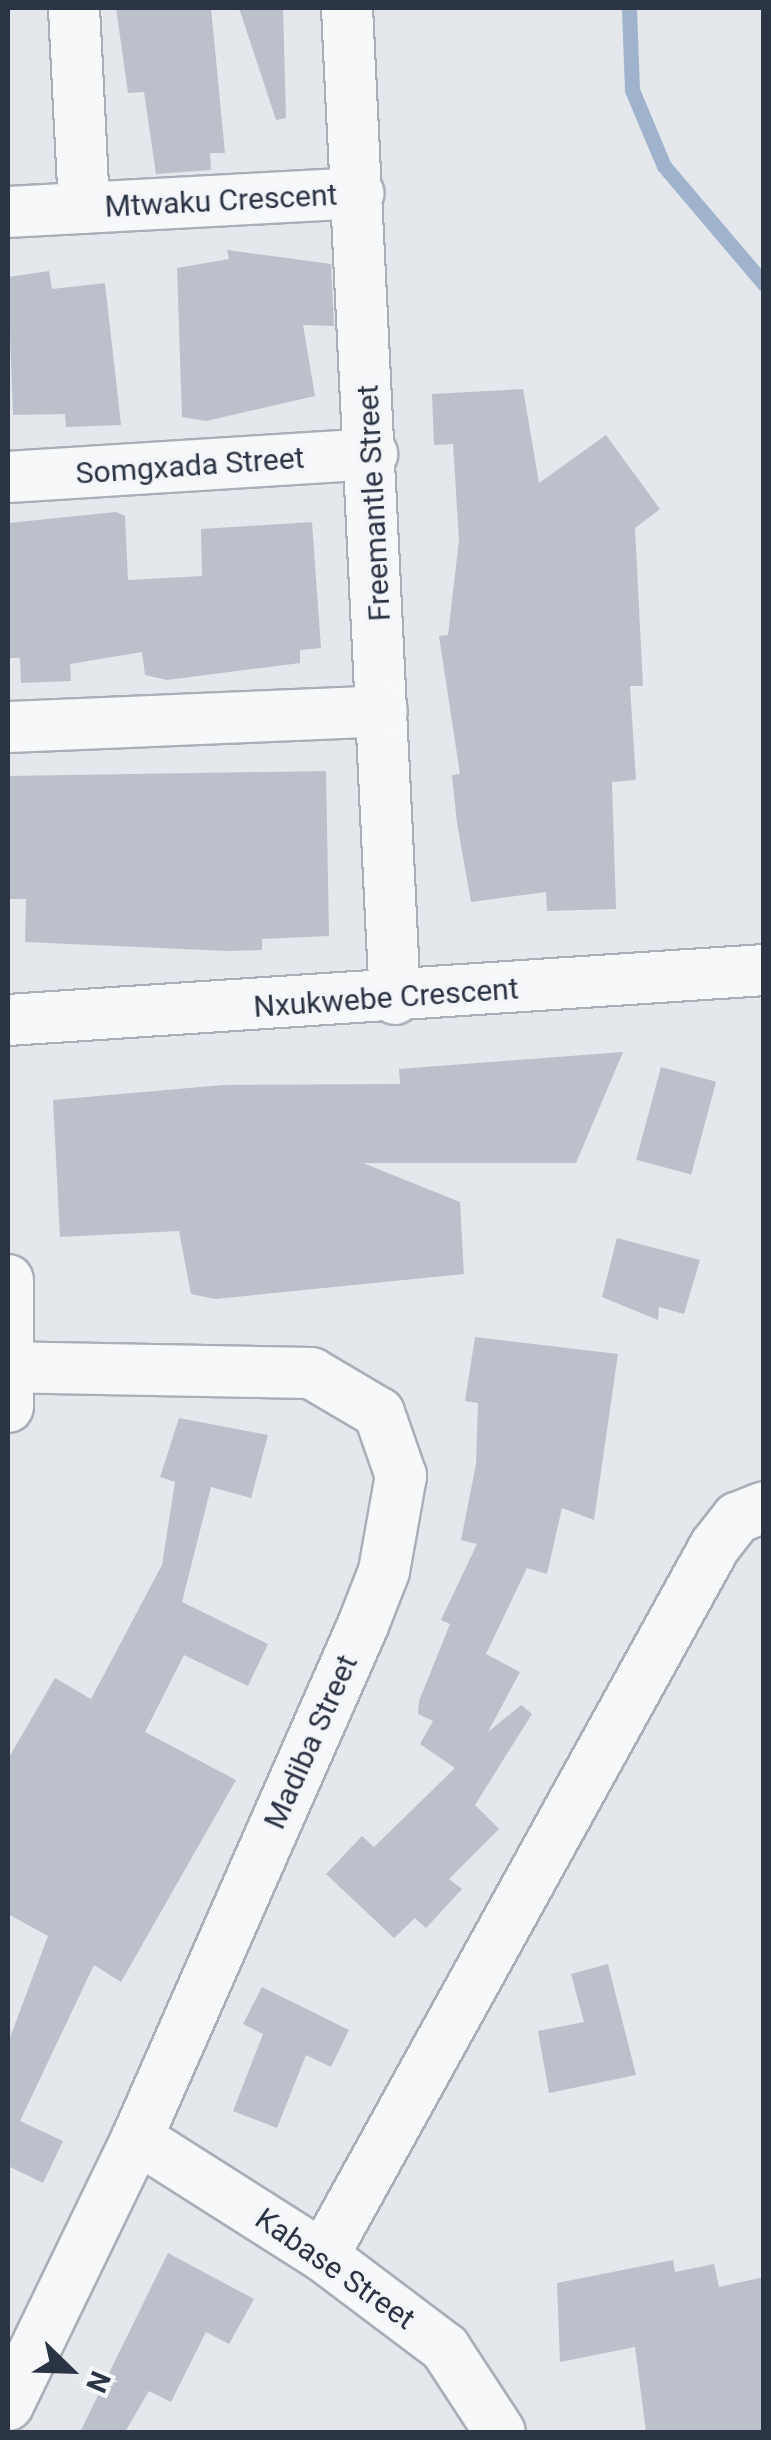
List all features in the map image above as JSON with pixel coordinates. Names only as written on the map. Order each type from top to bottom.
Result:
[{"type":"street","name":"Mtwaku Crescent","points":[[74,8],[84,208]]},
{"type":"street","name":"Freemantle Street","points":[[346,8],[372,454],[396,999]]},
{"type":"street","name":"Mtwaku Crescent","points":[[8,212],[358,193]]},
{"type":"street","name":"Somgxada Street","points":[[8,478],[372,454]]},
{"type":"street","points":[[8,726],[382,711]]},
{"type":"street","name":"Nxukwebe Crescent","points":[[8,1020],[396,999],[764,970]]},
{"type":"street","points":[[8,1280],[10,1387]]},
{"type":"street","name":"Madiba Street","points":[[8,2405],[137,2138],[363,1625],[384,1571],[401,1476],[379,1414],[311,1373],[10,1387]]},
{"type":"street","points":[[323,2256],[715,1546],[737,1518],[764,1506]]},
{"type":"street","name":"Kabase Street","points":[[137,2138],[323,2256],[445,2348],[500,2432]]},
{"type":"building","points":[[116,8],[211,8],[225,153],[210,153],[211,170],[156,174],[144,92],[128,93]]},
{"type":"building","points":[[239,8],[283,8],[286,118],[276,120]]},
{"type":"building","points":[[227,250],[331,264],[334,326],[303,325],[315,396],[206,421],[182,417],[177,268],[229,259]]},
{"type":"building","points":[[49,271],[52,289],[105,283],[121,425],[66,427],[65,414],[13,415],[8,277]]},
{"type":"building","points":[[523,389],[539,483],[606,435],[660,509],[635,528],[643,686],[630,686],[636,780],[612,782],[616,909],[547,911],[546,892],[471,902],[457,823],[452,775],[460,774],[439,636],[448,635],[459,540],[453,444],[434,445],[432,394]]},
{"type":"building","points":[[116,512],[125,516],[128,580],[202,576],[201,529],[312,522],[321,648],[300,650],[300,663],[167,680],[145,675],[142,652],[70,664],[71,681],[21,683],[20,658],[8,658],[8,523]]},
{"type":"building","points":[[326,771],[329,936],[262,939],[262,950],[228,951],[25,942],[26,899],[8,899],[8,776]]},
{"type":"building","points":[[623,1052],[576,1163],[363,1163],[460,1202],[464,1274],[215,1299],[191,1294],[179,1231],[60,1237],[53,1100],[223,1085],[400,1084],[399,1069]]},
{"type":"building","points":[[661,1067],[716,1082],[691,1174],[636,1160]]},
{"type":"building","points":[[617,1238],[700,1260],[684,1314],[659,1307],[658,1320],[602,1297]]},
{"type":"building","points":[[475,1337],[618,1354],[594,1520],[562,1508],[547,1574],[527,1568],[486,1654],[520,1672],[488,1732],[521,1705],[532,1714],[475,1805],[499,1829],[449,1879],[462,1889],[426,1928],[415,1918],[394,1938],[326,1874],[362,1836],[374,1847],[455,1768],[420,1744],[433,1721],[418,1714],[419,1701],[450,1624],[441,1620],[477,1544],[461,1540],[476,1464],[478,1403],[465,1401]]},
{"type":"building","points":[[179,1418],[268,1435],[251,1498],[211,1487],[182,1602],[268,1644],[248,1686],[184,1655],[145,1732],[236,1780],[121,1982],[94,1965],[20,2121],[63,2141],[43,2183],[8,2166],[8,2043],[48,1936],[8,1914],[8,1759],[55,1678],[91,1699],[162,1565],[175,1482],[160,1477]]},
{"type":"building","points":[[608,1964],[636,2075],[549,2093],[538,2031],[584,2022],[571,1974]]},
{"type":"building","points":[[262,1987],[349,2030],[331,2067],[306,2055],[277,2128],[233,2111],[263,2034],[243,2024]]},
{"type":"building","points":[[168,2253],[254,2299],[229,2344],[206,2332],[171,2402],[149,2391],[125,2432],[80,2432]]},
{"type":"building","points":[[673,2260],[675,2272],[714,2264],[719,2287],[764,2277],[764,2432],[646,2432],[635,2347],[560,2362],[557,2283]]},
{"type":"waterway","points":[[629,8],[632,90],[664,166],[764,284]]}]
